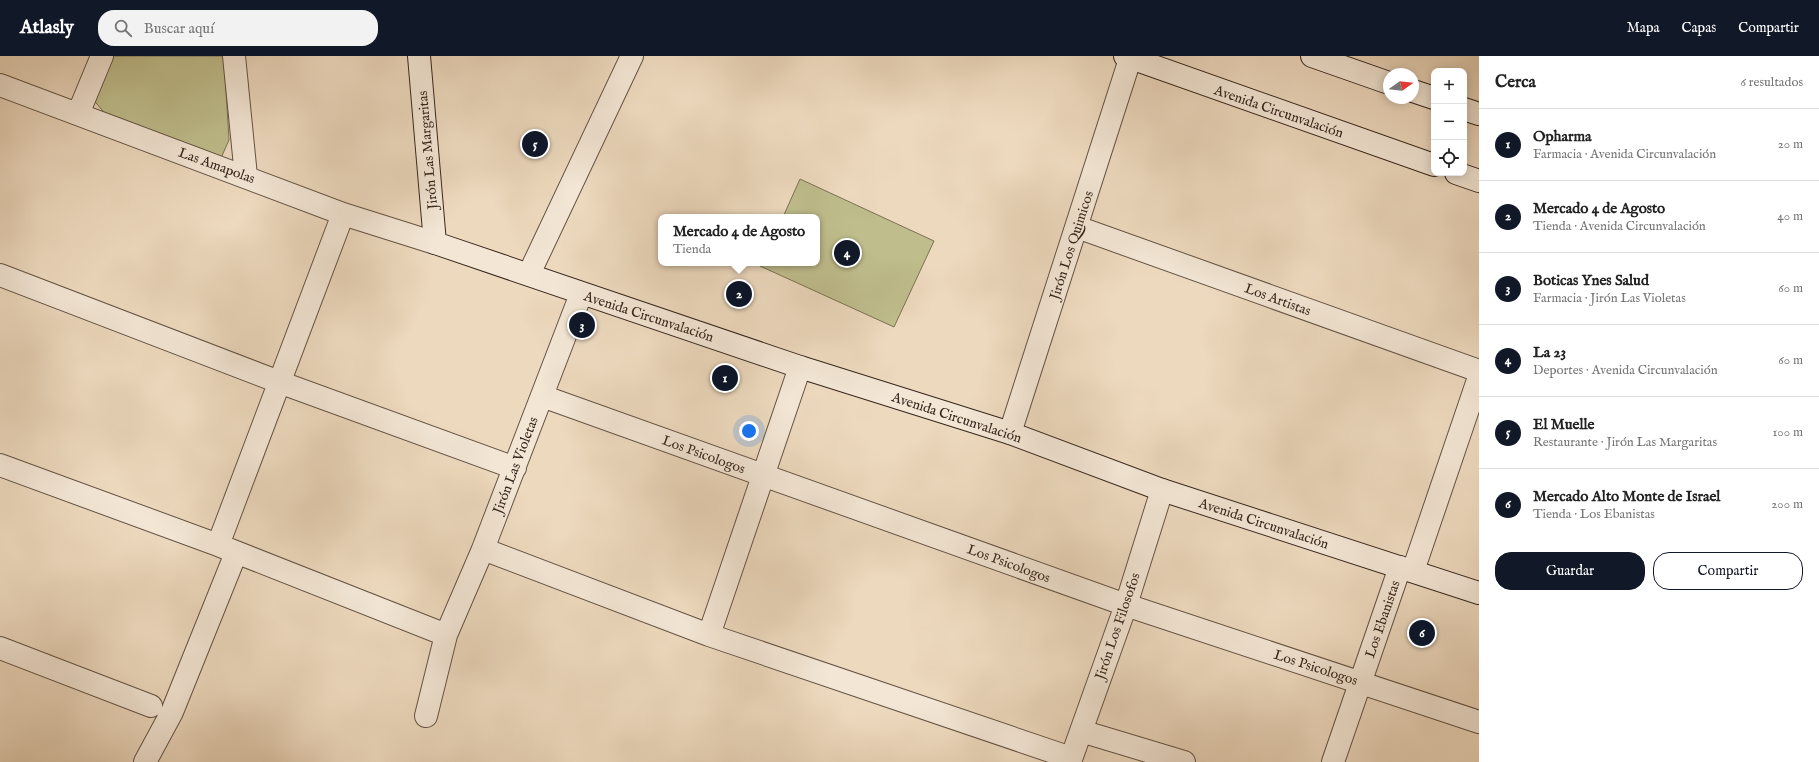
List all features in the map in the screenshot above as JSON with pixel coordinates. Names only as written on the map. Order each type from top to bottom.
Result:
[{"type":"street","points":[[78,114],[102,56]]},
{"type":"street","points":[[234,56],[246,176]]},
{"type":"street","name":"Jirón Las Margaritas","points":[[419,56],[435,243]]},
{"type":"street","points":[[529,274],[632,56]]},
{"type":"street","points":[[1312,56],[1383,81]]},
{"type":"street","name":"Avenida Circunvalación","points":[[1128,57],[1431,164]]},
{"type":"street","name":"Jirón Los Quimicos","points":[[1010,433],[1077,227],[1128,57]]},
{"type":"street","name":"Las Amapolas","points":[[0,85],[246,176],[343,214],[435,243]]},
{"type":"street","points":[[1419,93],[1431,97]]},
{"type":"street","points":[[1467,110],[1479,114]]},
{"type":"street","points":[[1465,176],[1479,181]]},
{"type":"street","points":[[145,762],[172,712],[227,549],[279,382],[343,214]]},
{"type":"street","name":"Los Artistas","points":[[1077,227],[1479,371]]},
{"type":"street","name":"Avenida Circunvalación","points":[[435,243],[529,274],[581,294],[800,367],[1010,433],[1162,490],[1479,593]]},
{"type":"street","points":[[0,275],[279,382],[515,468]]},
{"type":"street","name":"Jirón Las Violetas","points":[[426,716],[446,635],[483,549],[581,294]]},
{"type":"street","points":[[709,635],[800,367]]},
{"type":"street","name":"Los Ebanistas","points":[[1333,762],[1360,682],[1407,569],[1479,377]]},
{"type":"street","name":"Los Psicologos","points":[[542,396],[1126,605],[1479,722]]},
{"type":"street","points":[[0,465],[227,549],[446,635]]},
{"type":"street","name":"Jirón Los Filosofos","points":[[1070,760],[1126,605],[1162,490]]},
{"type":"street","points":[[483,549],[709,635],[1070,760]]},
{"type":"street","points":[[0,648],[151,706]]},
{"type":"street","points":[[1080,731],[1184,762]]},
{"type":"shaded area","points":[[111,56],[224,56],[229,140],[221,158],[106,115],[92,98]]},
{"type":"shaded area","points":[[800,179],[934,241],[894,327],[760,266],[820,266],[820,214],[784,214]]},
{"type":"place","name":"El Muelle","points":[[535,144]]},
{"type":"place","name":"La 23","points":[[847,253]]},
{"type":"place","name":"Mercado 4 de Agosto","points":[[739,294]]},
{"type":"place","name":"Boticas Ynes Salud","points":[[582,325]]},
{"type":"place","name":"Opharma","points":[[725,378]]},
{"type":"place","name":"Mercado Alto Monte de Israel","points":[[1422,633]]}]
